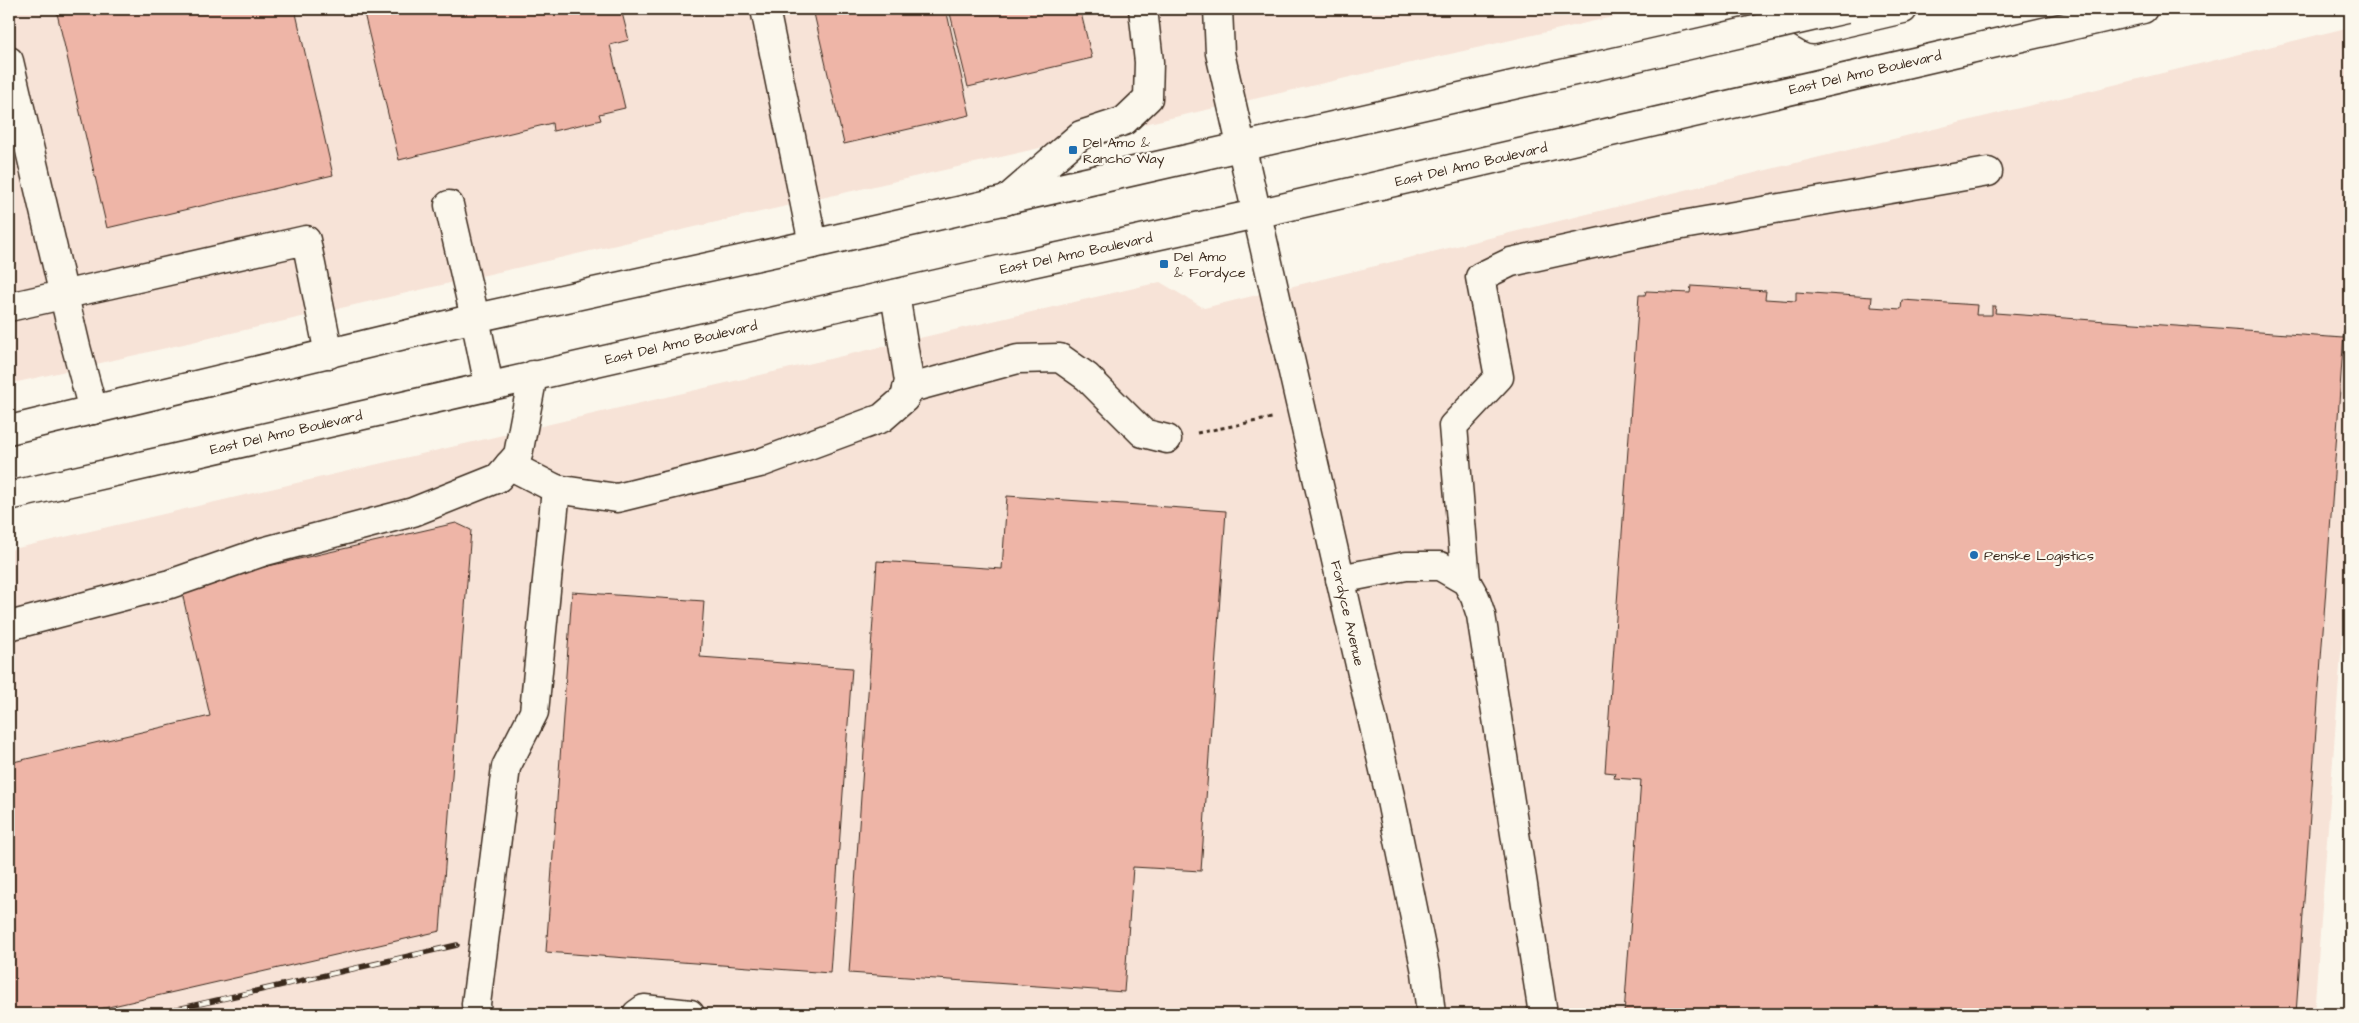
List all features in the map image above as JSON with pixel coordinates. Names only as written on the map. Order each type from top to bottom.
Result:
[{"type":"main road","points":[[765,9],[813,244]]},
{"type":"main road","points":[[1005,201],[1081,135],[1124,121],[1148,98],[1149,62],[1143,9]]},
{"type":"main road","name":"Fordyce Avenue","points":[[1218,9],[1220,53],[1390,796],[1426,972],[1431,1014]]},
{"type":"main road","points":[[1776,9],[1813,30],[1903,9]]},
{"type":"main road","points":[[9,430],[476,318],[1005,201],[1846,9]]},
{"type":"main road","name":"East Del Amo Boulevard","points":[[9,496],[533,375],[1256,214],[2143,9]]},
{"type":"main road","points":[[9,61],[93,410]]},
{"type":"main road","points":[[1544,1014],[1481,615],[1476,598],[1466,581],[1453,426],[1499,377],[1480,277],[1511,262],[1665,228],[1988,172]]},
{"type":"main road","points":[[449,205],[476,318],[489,386]]},
{"type":"main road","points":[[9,307],[306,240],[329,354]]},
{"type":"main road","points":[[509,465],[556,489],[617,498],[760,463],[882,418],[906,398],[908,381],[895,294]]},
{"type":"main road","points":[[907,389],[1018,359],[1060,358],[1087,376],[1143,434],[1167,439]]},
{"type":"main road","points":[[9,626],[170,584],[262,552],[413,512],[498,478],[518,455],[533,375]]},
{"type":"main road","points":[[477,1014],[476,1004],[506,767],[534,712],[556,489]]},
{"type":"main road","points":[[1340,579],[1406,566],[1440,566],[1466,581]]},
{"type":"main road","points":[[637,1014],[644,1009],[690,1014]]},
{"type":"path","points":[[1167,439],[1302,412]]},
{"type":"shaded area","points":[[9,9],[1647,9],[9,384]]},
{"type":"shaded area","points":[[2350,27],[2350,533],[2314,1014],[9,1014],[9,550],[1160,282],[1204,308]]},
{"type":"building","points":[[56,9],[295,9],[333,175],[107,228]]},
{"type":"building","points":[[363,9],[621,9],[629,40],[610,45],[625,108],[599,114],[601,120],[553,131],[552,123],[399,160]]},
{"type":"building","points":[[813,9],[946,9],[970,115],[844,144]]},
{"type":"building","points":[[949,9],[1080,9],[1092,58],[968,87]]},
{"type":"building","name":"Penske Logistics","points":[[1691,286],[1766,291],[1765,299],[1796,301],[1796,292],[1872,297],[1871,307],[1901,309],[1902,300],[1977,305],[1976,315],[1992,315],[1992,306],[1996,306],[1995,313],[2343,338],[2344,332],[2296,1014],[1624,1014],[1641,780],[1614,778],[1615,773],[1605,772],[1639,295],[1645,295],[1646,291],[1690,293]]},
{"type":"building","points":[[1007,496],[1226,511],[1201,871],[1133,867],[1124,992],[849,973],[877,561],[1002,569]]},
{"type":"building","points":[[456,523],[471,530],[440,931],[78,1014],[9,1014],[9,763],[210,716],[183,597],[190,584]]},
{"type":"building","points":[[572,592],[704,601],[700,657],[852,668],[830,973],[546,952]]},
{"type":"railway","points":[[156,1014],[457,945]]},
{"type":"railway","points":[[307,1014],[313,1013]]},
{"type":"place","name":"Del Amo & Rancho Way","points":[[1073,150]]},
{"type":"place","name":"Del Amo & Fordyce","points":[[1164,264]]},
{"type":"place","name":"Penske Logistics","points":[[1974,555]]}]
